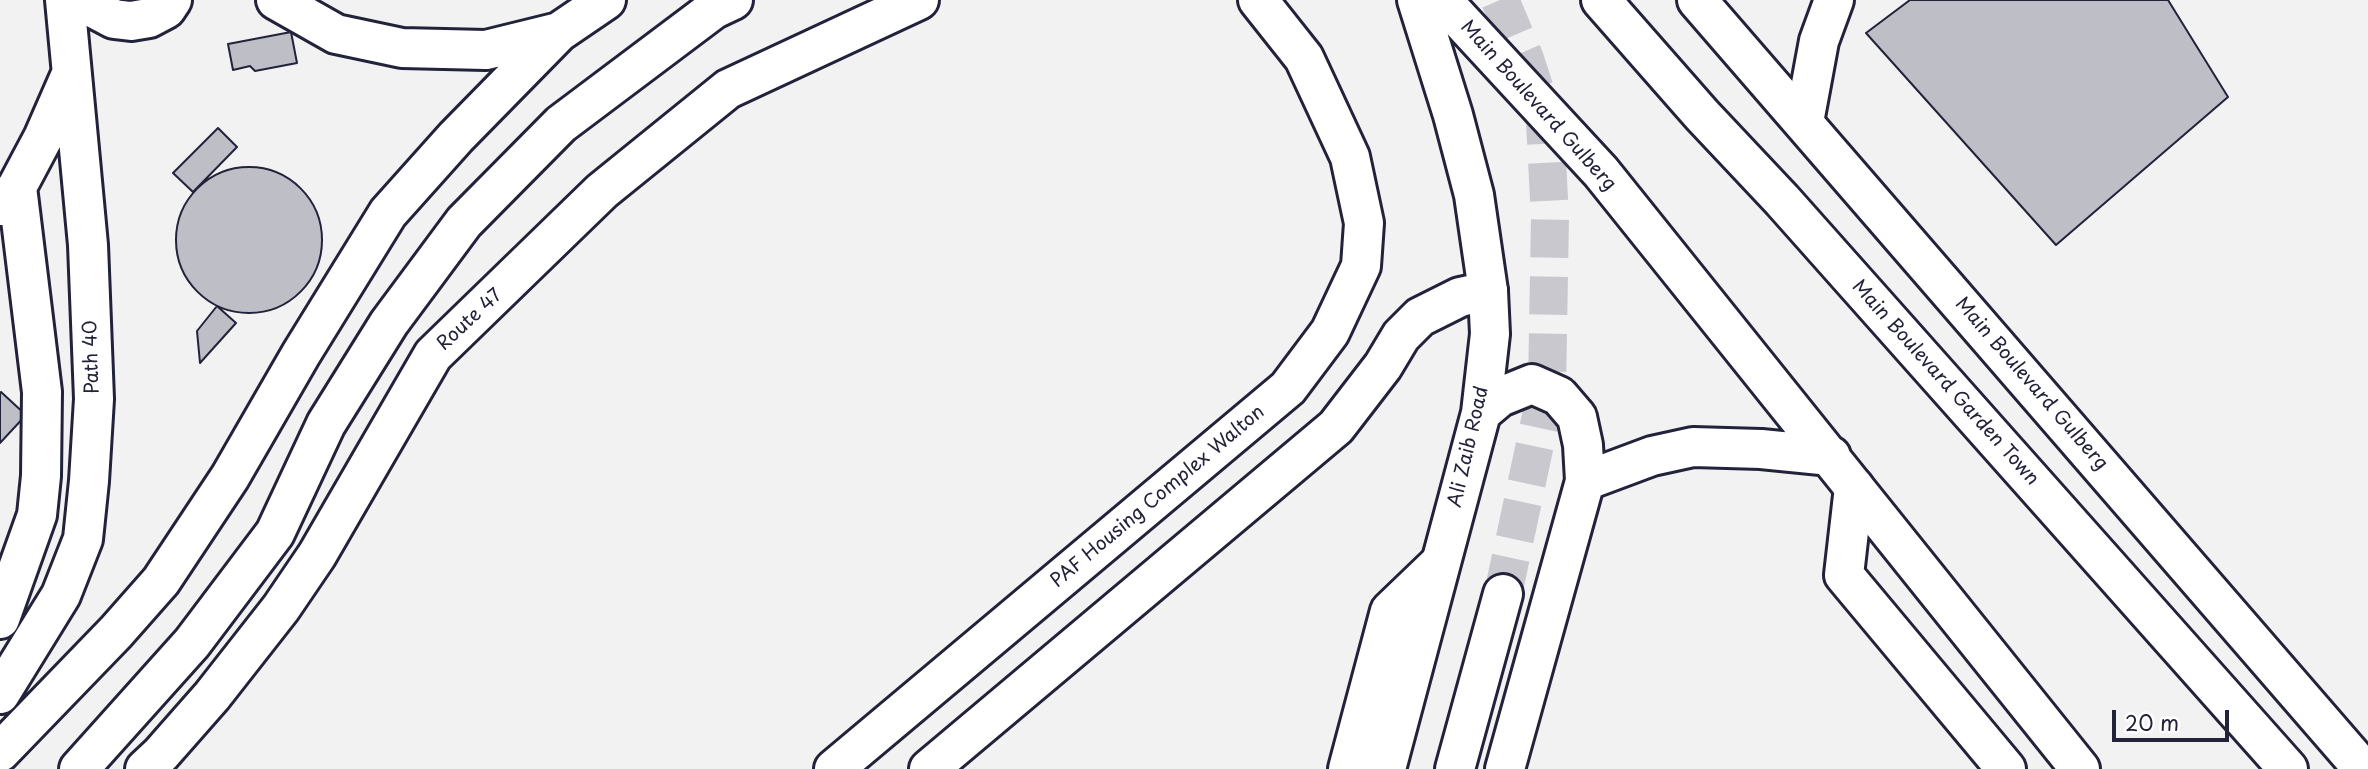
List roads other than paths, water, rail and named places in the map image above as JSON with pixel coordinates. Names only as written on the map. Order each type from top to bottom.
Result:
[{"type":"street","name":"Path 40","points":[[0,694],[61,595],[83,539],[94,399],[88,245],[65,0]]},
{"type":"street","points":[[78,0],[114,19],[131,21],[149,18],[166,9],[172,0]]},
{"type":"street","points":[[276,0],[336,34],[402,48],[486,50],[559,32]]},
{"type":"street","points":[[0,752],[116,632],[161,581],[230,477],[301,354],[388,213],[456,137],[559,32],[606,0]]},
{"type":"street","points":[[79,769],[192,643],[275,533],[326,424],[389,323],[464,222],[562,124],[714,9],[733,0]]},
{"type":"street","name":"Route 47","points":[[145,769],[212,696],[281,608],[317,555],[433,355],[602,191],[729,89],[919,0]]},
{"type":"street","name":"PAF Housing Complex Walton","points":[[834,769],[1288,388],[1330,332],[1360,265],[1364,223],[1350,157],[1304,58],[1258,0]]},
{"type":"street","name":"Ali Zaib Road","points":[[1386,769],[1481,413],[1490,334],[1488,291],[1474,195],[1417,0]]},
{"type":"street","name":"Main Boulevard Gulberg","points":[[1442,0],[1601,172],[2080,769]]},
{"type":"street","name":"Main Boulevard Garden Town","points":[[1601,0],[2288,769]]},
{"type":"street","name":"Main Boulevard Gulberg","points":[[1697,0],[2363,769]]},
{"type":"street","points":[[1804,122],[1818,41],[1834,0]]},
{"type":"street","points":[[0,619],[37,515],[41,476],[42,392],[9,197],[43,138],[72,72]]},
{"type":"street","points":[[929,769],[1336,427],[1383,366],[1401,336],[1420,317],[1460,297],[1488,291]]},
{"type":"street","points":[[1481,413],[1500,397],[1532,384],[1559,396],[1577,417],[1583,445],[1585,481],[1505,769]]},
{"type":"street","points":[[1585,481],[1653,457],[1693,447],[1761,449],[1831,456]]},
{"type":"street","points":[[1854,487],[1844,575],[2006,769]]},
{"type":"street","points":[[1348,769],[1390,611],[1440,563]]},
{"type":"street","points":[[1455,769],[1503,594]]},
{"type":"tunnel","points":[[1500,0],[1525,59],[1545,121],[1550,218],[1547,388],[1503,594]]}]
